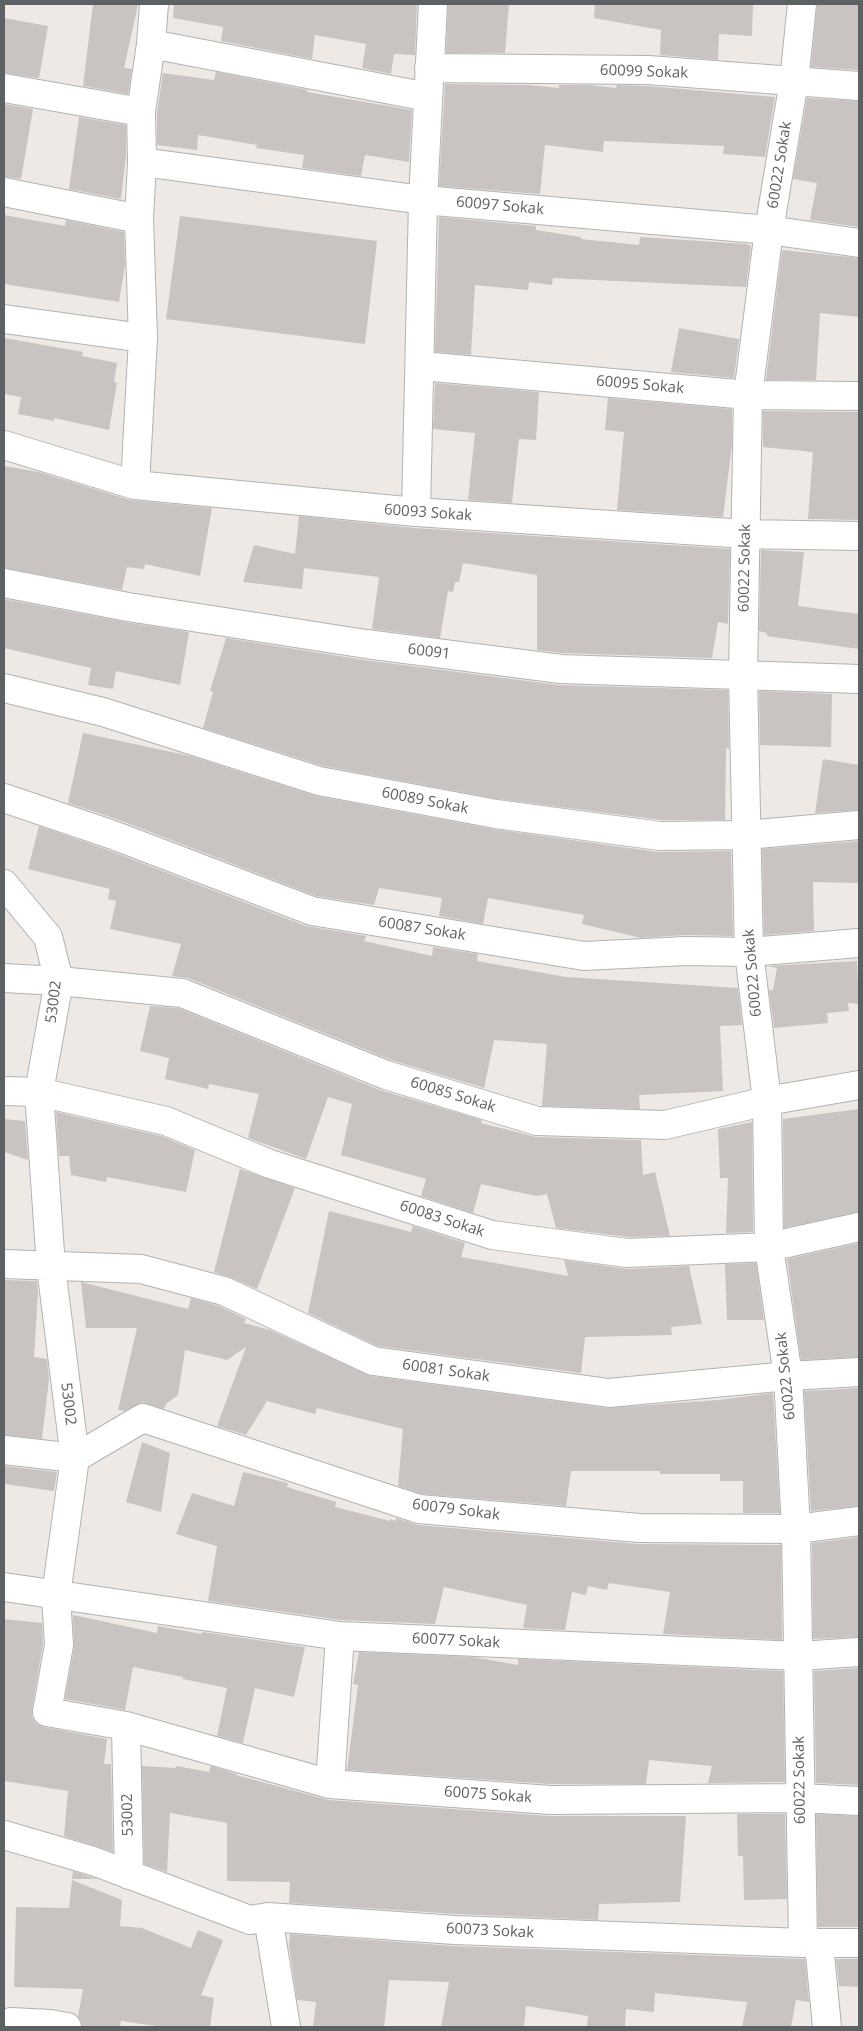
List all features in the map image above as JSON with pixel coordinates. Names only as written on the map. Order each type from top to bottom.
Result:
[{"type":"street","points":[[136,485],[143,338],[139,219],[142,162],[141,112],[151,44],[154,4]]},
{"type":"street","points":[[416,512],[421,366],[423,200],[433,4]]},
{"type":"street","name":"60022 Sokak","points":[[802,4],[794,81],[769,230],[748,395],[743,675],[749,952],[767,1102],[769,1247],[788,1376],[796,1530],[800,1798],[811,1944],[827,2027]]},
{"type":"street","points":[[151,44],[428,97]]},
{"type":"street","name":"60099 Sokak","points":[[429,68],[648,70],[859,86]]},
{"type":"street","points":[[4,88],[141,112]]},
{"type":"street","name":"60097 Sokak","points":[[142,162],[423,200],[769,230],[859,242]]},
{"type":"street","points":[[4,192],[139,219]]},
{"type":"street","points":[[4,319],[143,338]]},
{"type":"street","name":"60095 Sokak","points":[[421,366],[748,395],[859,396]]},
{"type":"street","name":"60093 Sokak","points":[[4,445],[136,485],[416,512],[745,534],[859,536]]},
{"type":"street","name":"60091","points":[[4,583],[128,607],[356,642],[561,669],[859,679]]},
{"type":"street","name":"60089 Sokak","points":[[4,688],[104,712],[319,781],[496,814],[660,836],[746,835],[859,825]]},
{"type":"street","name":"60087 Sokak","points":[[4,798],[113,835],[312,911],[584,956],[686,951],[749,952],[859,943]]},
{"type":"street","name":"53002","points":[[4,884],[48,937],[59,981],[39,1092],[51,1267],[75,1458],[56,1595],[59,1645],[47,1712],[126,1726],[129,1875]]},
{"type":"street","name":"60085 Sokak","points":[[4,978],[182,992],[386,1074],[537,1122],[664,1125],[767,1102],[859,1085]]},
{"type":"street","name":"60083 Sokak","points":[[4,1091],[39,1092],[166,1121],[270,1164],[492,1235],[627,1253],[769,1247],[859,1227]]},
{"type":"street","name":"60081 Sokak","points":[[4,1264],[141,1269],[224,1291],[373,1362],[609,1393],[788,1376],[859,1372]]},
{"type":"street","name":"60079 Sokak","points":[[75,1458],[143,1418],[419,1509],[639,1528],[796,1530],[859,1521]]},
{"type":"street","points":[[4,1450],[75,1458]]},
{"type":"street","name":"60077 Sokak","points":[[4,1587],[340,1636],[799,1656],[859,1652]]},
{"type":"street","points":[[330,1784],[340,1636]]},
{"type":"street","name":"60075 Sokak","points":[[126,1726],[330,1784],[550,1800],[800,1798],[859,1801]]},
{"type":"street","name":"60073 Sokak","points":[[4,1835],[93,1861],[250,1920],[268,1917],[455,1930],[811,1944],[859,1943]]},
{"type":"street","points":[[268,1917],[286,2027]]},
{"type":"street","points":[[10,2021],[67,2027]]},
{"type":"building","points":[[93,4],[138,4],[124,68],[132,69],[128,94],[83,86]]},
{"type":"building","points":[[174,4],[417,4],[415,55],[394,54],[391,74],[362,68],[366,44],[315,35],[312,59],[221,41],[223,27],[173,18]]},
{"type":"building","points":[[448,4],[509,4],[505,53],[446,53]]},
{"type":"building","points":[[595,4],[753,4],[752,36],[719,34],[718,60],[660,55],[661,30],[594,18]]},
{"type":"building","points":[[817,4],[859,4],[859,70],[811,67]]},
{"type":"building","points":[[4,18],[48,26],[39,78],[4,73]]},
{"type":"building","points":[[216,72],[308,90],[307,92],[412,110],[409,162],[365,155],[361,176],[302,168],[304,155],[256,148],[257,145],[198,135],[197,150],[157,145],[157,113],[163,73],[214,80]]},
{"type":"building","points":[[445,84],[529,85],[559,88],[559,85],[590,85],[616,88],[617,85],[647,86],[775,97],[765,157],[723,154],[724,146],[604,141],[603,152],[545,145],[540,194],[439,186]]},
{"type":"building","points":[[807,98],[859,101],[859,227],[810,220],[817,183],[793,179]]},
{"type":"building","points":[[4,104],[33,109],[21,179],[4,177]]},
{"type":"building","points":[[79,117],[126,125],[126,155],[121,199],[69,189]]},
{"type":"building","points":[[4,215],[65,226],[66,220],[124,232],[125,265],[119,302],[4,284]]},
{"type":"building","points":[[180,216],[377,241],[365,344],[166,319]]},
{"type":"building","points":[[439,217],[536,226],[536,230],[581,237],[581,239],[639,245],[640,237],[746,244],[751,246],[746,287],[553,278],[552,285],[529,282],[528,290],[475,285],[471,355],[435,352]]},
{"type":"building","points":[[782,250],[859,258],[859,317],[820,313],[816,380],[766,380]]},
{"type":"building","points":[[679,328],[739,339],[734,378],[671,372]]},
{"type":"building","points":[[4,338],[83,352],[82,356],[117,363],[114,382],[117,383],[109,430],[54,418],[54,421],[18,414],[21,397],[4,394]]},
{"type":"building","points":[[435,383],[539,392],[536,440],[519,439],[512,503],[468,500],[475,433],[433,429]]},
{"type":"building","points":[[608,398],[732,409],[732,444],[723,517],[617,510],[624,432],[605,430]]},
{"type":"building","points":[[763,411],[859,412],[859,520],[808,519],[813,452],[763,447]]},
{"type":"building","points":[[4,466],[39,472],[130,500],[212,508],[200,576],[145,564],[144,569],[127,567],[122,590],[4,568]]},
{"type":"building","points":[[299,516],[415,528],[730,549],[728,624],[718,622],[712,658],[562,653],[537,650],[537,575],[463,563],[459,582],[455,582],[453,592],[448,591],[440,638],[372,629],[379,577],[304,568],[302,589],[243,582],[254,545],[295,554]]},
{"type":"building","points":[[761,550],[804,552],[798,606],[859,614],[859,649],[767,636],[767,633],[759,631]]},
{"type":"building","points":[[4,599],[189,632],[180,685],[116,671],[113,689],[88,685],[91,668],[4,648]]},
{"type":"building","points":[[226,638],[364,660],[559,685],[728,690],[729,749],[726,748],[725,820],[661,820],[498,799],[323,766],[203,728],[213,692],[210,691]]},
{"type":"building","points":[[759,691],[832,694],[831,747],[760,745]]},
{"type":"building","points":[[83,733],[190,756],[316,796],[493,829],[658,852],[731,851],[733,936],[685,935],[641,938],[582,924],[584,915],[488,898],[483,924],[439,916],[442,898],[379,888],[374,905],[316,896],[119,820],[68,803]]},
{"type":"building","points":[[823,759],[859,765],[859,810],[815,813]]},
{"type":"building","points":[[39,826],[108,850],[306,926],[366,936],[364,941],[432,956],[433,947],[478,954],[477,961],[566,977],[738,988],[742,1025],[720,1026],[723,1091],[639,1095],[640,1109],[542,1106],[547,1044],[494,1040],[484,1088],[391,1060],[188,978],[172,976],[181,944],[110,929],[116,901],[108,899],[110,889],[28,869]]},
{"type":"building","points":[[859,841],[859,883],[813,882],[814,931],[764,935],[762,849]]},
{"type":"building","points":[[857,961],[859,1004],[848,1003],[849,1011],[827,1013],[828,1023],[774,1028],[769,990],[773,990],[777,968],[768,966]]},
{"type":"building","points":[[150,1006],[178,1008],[380,1090],[482,1120],[481,1123],[536,1137],[641,1140],[643,1175],[655,1172],[670,1236],[628,1237],[556,1228],[547,1194],[536,1196],[481,1184],[473,1213],[421,1196],[426,1179],[341,1155],[352,1104],[328,1097],[306,1159],[248,1138],[259,1094],[209,1084],[208,1089],[165,1079],[169,1058],[140,1051]]},
{"type":"building","points":[[859,1109],[859,1212],[784,1228],[783,1119]]},
{"type":"building","points":[[56,1112],[161,1136],[195,1150],[186,1192],[107,1177],[106,1182],[71,1175],[69,1156],[59,1156]]},
{"type":"building","points":[[4,1119],[25,1121],[28,1160],[4,1152]]},
{"type":"building","points":[[752,1122],[753,1232],[726,1233],[728,1178],[720,1178],[718,1129]]},
{"type":"building","points":[[240,1169],[295,1188],[257,1289],[214,1272]]},
{"type":"building","points":[[329,1211],[411,1232],[413,1226],[465,1243],[461,1257],[568,1276],[564,1260],[628,1269],[689,1266],[702,1324],[671,1327],[672,1335],[585,1337],[581,1373],[377,1346],[308,1313]]},
{"type":"building","points":[[859,1243],[859,1357],[801,1360],[787,1259]]},
{"type":"building","points":[[756,1263],[764,1320],[727,1320],[725,1264]]},
{"type":"building","points":[[4,1280],[37,1281],[34,1357],[47,1359],[49,1379],[42,1439],[4,1435]]},
{"type":"building","points":[[81,1282],[188,1309],[191,1298],[219,1306],[246,1319],[244,1323],[270,1330],[371,1376],[607,1408],[718,1400],[773,1393],[780,1513],[743,1513],[743,1481],[720,1481],[720,1474],[660,1474],[660,1471],[571,1471],[566,1506],[422,1494],[398,1486],[403,1429],[317,1408],[315,1414],[267,1401],[246,1435],[217,1426],[246,1347],[227,1360],[185,1350],[178,1395],[166,1404],[164,1409],[142,1402],[125,1411],[118,1410],[137,1328],[86,1328]]},
{"type":"building","points":[[859,1388],[859,1506],[811,1511],[804,1391]]},
{"type":"building","points":[[142,1442],[170,1453],[161,1512],[126,1502]]},
{"type":"building","points":[[4,1466],[57,1472],[54,1491],[4,1484]]},
{"type":"building","points":[[243,1472],[288,1483],[287,1487],[336,1502],[335,1507],[390,1521],[390,1519],[396,1521],[396,1518],[418,1525],[638,1544],[781,1545],[782,1640],[663,1634],[670,1592],[609,1583],[607,1590],[588,1586],[586,1595],[572,1592],[565,1630],[523,1628],[527,1605],[444,1587],[435,1624],[341,1620],[208,1601],[217,1546],[176,1534],[192,1493],[234,1506]]},
{"type":"building","points":[[859,1537],[859,1637],[813,1639],[812,1543]]},
{"type":"building","points":[[73,1615],[157,1633],[158,1626],[202,1634],[202,1632],[305,1647],[294,1697],[255,1688],[243,1743],[217,1736],[227,1688],[183,1679],[183,1677],[133,1667],[125,1710],[65,1699],[74,1648]]},
{"type":"building","points":[[4,1619],[42,1623],[43,1644],[32,1709],[32,1717],[37,1724],[107,1739],[104,1764],[111,1764],[113,1852],[64,1836],[68,1791],[4,1781]]},
{"type":"building","points":[[359,1652],[473,1657],[518,1665],[518,1659],[783,1671],[785,1782],[708,1783],[712,1766],[649,1760],[646,1784],[550,1784],[347,1770],[358,1685],[353,1684]]},
{"type":"building","points":[[859,1668],[859,1785],[816,1783],[814,1671]]},
{"type":"building","points":[[142,1766],[176,1768],[176,1766],[209,1772],[211,1766],[236,1775],[329,1800],[549,1816],[686,1816],[680,1902],[599,1904],[598,1920],[456,1914],[289,1903],[290,1882],[227,1881],[227,1823],[170,1813],[167,1872],[144,1864]]},
{"type":"building","points":[[737,1814],[785,1814],[787,1899],[744,1900],[743,1856],[738,1856]]},
{"type":"building","points":[[816,1814],[859,1816],[859,1927],[818,1927]]},
{"type":"building","points":[[73,1871],[97,1879],[72,1879]]},
{"type":"building","points":[[72,1880],[122,1900],[120,1926],[142,1928],[191,1948],[198,1930],[223,1940],[201,1995],[214,1998],[210,2027],[163,2027],[121,2021],[120,2027],[82,2026],[78,2016],[83,1989],[14,1987],[16,1907],[69,1908]]},
{"type":"building","points":[[290,1934],[454,1946],[805,1959],[809,2002],[796,2000],[791,2027],[742,2027],[747,2002],[655,1993],[654,2012],[626,2009],[625,2027],[587,2027],[588,2016],[526,2006],[524,2027],[441,2027],[449,1982],[389,1980],[384,2027],[313,2027],[316,2002],[297,2000],[289,1946]]},
{"type":"building","points":[[836,1959],[859,1959],[859,1987],[839,1986]]}]
